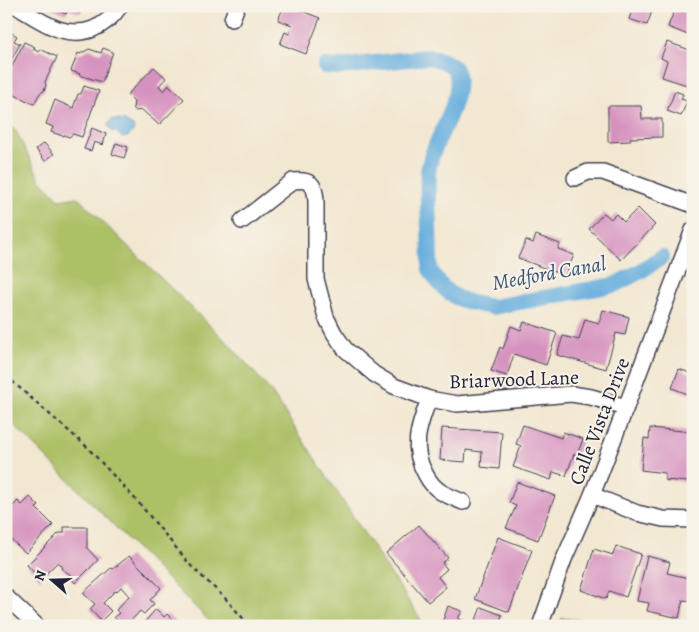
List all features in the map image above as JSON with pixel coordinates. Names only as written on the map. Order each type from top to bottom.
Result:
[{"type":"street","points":[[16,6],[53,28],[69,32],[86,31],[100,26],[110,19],[120,6]]},
{"type":"street","points":[[575,178],[588,172],[603,172],[693,205]]},
{"type":"street","name":"Briarwood Lane","points":[[242,221],[293,181],[304,180],[311,184],[316,190],[316,279],[326,317],[345,349],[374,374],[394,386],[429,400],[457,404],[571,394],[591,396],[626,407]]},
{"type":"street","name":"Calle Vista Drive","points":[[540,626],[693,230]]},
{"type":"street","points":[[429,400],[420,424],[416,445],[419,463],[429,481],[440,491],[462,502]]},
{"type":"street","points":[[592,495],[637,513],[663,519],[693,520]]},
{"type":"street","points":[[6,596],[37,626]]},
{"type":"path","points":[[6,376],[86,447],[138,502],[192,567],[224,597],[250,626]]},
{"type":"green space","points":[[6,121],[16,131],[40,179],[60,200],[77,197],[227,342],[270,390],[425,626],[214,626],[6,417]]},
{"type":"green space","points":[[562,618],[633,626],[559,626]]},
{"type":"water","points":[[112,119],[125,121],[133,126],[134,130],[128,137],[122,138],[115,131],[112,132],[108,125]]},
{"type":"building","points":[[48,6],[83,6],[80,13],[68,9],[66,14]]},
{"type":"building","points":[[189,6],[183,12],[167,7]]},
{"type":"building","points":[[284,6],[289,6],[320,18],[306,54],[280,44],[285,32],[289,34],[292,25],[278,20]]},
{"type":"building","points":[[634,6],[654,6],[647,25],[629,19]]},
{"type":"building","points":[[686,6],[693,6],[693,37],[668,27],[675,8],[684,12]]},
{"type":"building","points":[[6,30],[17,36],[14,41],[20,44],[6,69]]},
{"type":"building","points":[[24,42],[35,47],[33,49],[39,52],[40,49],[57,57],[45,82],[44,91],[40,93],[34,104],[6,91],[6,78]]},
{"type":"building","points":[[667,42],[693,51],[693,87],[662,77],[667,61],[661,58]]},
{"type":"building","points":[[103,48],[113,52],[102,82],[71,71],[78,53],[80,54],[89,49],[101,53]]},
{"type":"building","points":[[154,67],[166,78],[159,86],[164,91],[169,85],[184,99],[159,125],[142,110],[136,111],[133,108],[134,102],[127,95]]},
{"type":"building","points":[[84,86],[99,91],[82,137],[73,134],[69,137],[51,132],[53,127],[46,124],[55,100],[73,108],[78,94],[81,94]]},
{"type":"building","points":[[675,91],[683,94],[681,99],[687,101],[681,116],[667,111]]},
{"type":"building","points":[[608,106],[641,106],[642,119],[662,119],[662,137],[630,138],[630,141],[608,142]]},
{"type":"building","points":[[92,128],[106,134],[103,145],[94,142],[91,151],[84,149]]},
{"type":"building","points":[[44,143],[54,154],[45,161],[36,149]]},
{"type":"building","points":[[116,143],[128,147],[124,158],[112,154]]},
{"type":"building","points":[[638,208],[655,225],[621,260],[589,229],[604,213],[611,219],[616,214],[624,222]]},
{"type":"building","points":[[536,235],[560,244],[558,249],[574,255],[565,276],[518,258],[526,240],[533,243]]},
{"type":"building","points":[[603,310],[629,317],[625,335],[616,333],[606,369],[557,355],[563,336],[579,340],[585,319],[599,323]]},
{"type":"building","points":[[524,322],[557,333],[546,365],[514,354],[507,376],[491,371],[500,347],[503,349],[511,326],[521,330]]},
{"type":"building","points":[[693,366],[693,396],[672,388],[679,369],[690,373]]},
{"type":"building","points":[[523,425],[561,438],[563,432],[583,439],[577,455],[574,454],[566,476],[553,472],[551,480],[513,467],[521,446],[516,444]]},
{"type":"building","points":[[442,428],[502,432],[499,469],[481,467],[482,452],[466,450],[465,462],[440,460]]},
{"type":"building","points":[[650,428],[693,432],[688,482],[665,480],[665,473],[641,470],[644,438],[649,439]]},
{"type":"building","points":[[517,482],[555,496],[538,540],[506,528],[516,506],[509,503]]},
{"type":"building","points":[[30,497],[39,506],[36,508],[53,525],[26,553],[8,537],[6,539],[6,513],[18,501],[22,505]]},
{"type":"building","points":[[419,525],[448,558],[442,563],[447,569],[438,577],[446,587],[428,602],[386,553]]},
{"type":"building","points":[[64,527],[87,527],[87,548],[98,560],[75,583],[70,577],[72,576],[61,568],[62,566],[58,562],[40,579],[27,565],[59,533],[64,533]]},
{"type":"building","points":[[498,537],[532,550],[509,612],[475,599]]},
{"type":"building","points":[[616,546],[641,554],[626,597],[609,591],[606,599],[581,590],[594,549],[613,555]]},
{"type":"building","points":[[129,556],[161,588],[150,600],[154,604],[144,614],[140,611],[126,626],[122,626],[114,617],[119,613],[116,610],[129,596],[121,587],[103,603],[111,611],[101,621],[90,609],[95,604],[83,593],[111,568],[113,569]]},
{"type":"building","points":[[647,556],[670,562],[667,573],[693,579],[690,601],[683,600],[679,618],[647,611],[649,603],[637,601]]},
{"type":"building","points":[[448,606],[462,611],[458,619],[474,625],[481,607],[502,615],[499,624],[503,626],[441,626]]},
{"type":"building","points":[[156,609],[164,617],[167,614],[180,626],[141,626]]},
{"type":"waterway","name":"Medford Canal","points":[[325,66],[340,67],[427,57],[450,64],[456,71],[457,87],[455,100],[434,150],[428,174],[430,269],[442,286],[456,297],[464,301],[493,307],[614,285],[662,257]]}]
